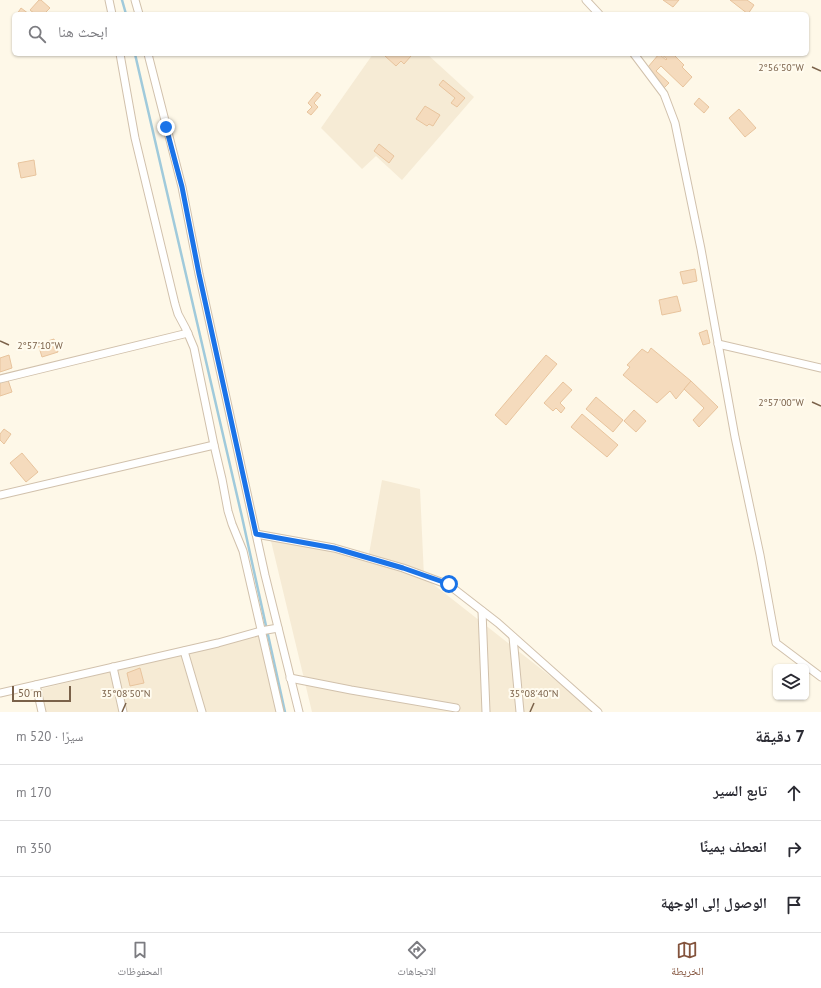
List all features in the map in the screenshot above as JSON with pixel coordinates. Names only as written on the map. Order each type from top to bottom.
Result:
[{"type":"street","points":[[109,0],[112,12]]},
{"type":"street","points":[[136,0],[139,12]]},
{"type":"street","points":[[586,0],[596,12]]},
{"type":"street","points":[[120,56],[135,138],[175,304],[178,314],[194,348],[228,511],[243,551],[263,630],[280,712]]},
{"type":"street","points":[[149,56],[182,187],[199,274],[276,628],[299,712]]},
{"type":"street","points":[[636,56],[664,94],[676,123],[710,293],[718,344],[776,643],[821,677]]},
{"type":"street","points":[[0,379],[188,333]]},
{"type":"street","points":[[718,344],[821,368]]},
{"type":"street","points":[[0,495],[214,445]]},
{"type":"street","points":[[256,534],[334,548],[449,584],[482,610],[598,712]]},
{"type":"street","points":[[482,610],[486,712]]},
{"type":"street","points":[[0,693],[218,643],[263,630],[276,628]]},
{"type":"street","points":[[513,637],[520,712]]},
{"type":"street","points":[[184,651],[202,712]]},
{"type":"street","points":[[113,667],[123,712]]},
{"type":"street","points":[[290,678],[456,708]]},
{"type":"street","points":[[36,685],[42,712]]},
{"type":"shaded area","points":[[372,56],[429,56],[474,97],[402,180],[376,156],[362,169],[321,128]]},
{"type":"shaded area","points":[[382,480],[420,489],[424,577],[596,712],[312,712],[271,541],[369,554]]},
{"type":"shaded area","points":[[262,634],[281,712],[41,712],[37,690]]},
{"type":"building","points":[[39,0],[50,8],[46,12],[32,12],[30,10]]},
{"type":"building","points":[[663,0],[679,0],[673,7]]},
{"type":"building","points":[[730,0],[747,0],[754,5],[749,12],[745,12]]},
{"type":"building","points":[[21,8],[26,12],[18,12]]},
{"type":"building","points":[[385,56],[411,56],[404,64],[401,61],[396,66]]},
{"type":"building","points":[[657,56],[661,56],[666,60],[667,59],[663,56],[675,56],[684,65],[682,67],[692,77],[683,87],[661,66],[656,71],[669,83],[664,88],[648,67]]},
{"type":"building","points":[[443,80],[465,98],[457,107],[451,103],[455,98],[439,85]]},
{"type":"building","points":[[317,92],[321,95],[314,103],[318,107],[311,115],[307,112],[312,107],[308,103]]},
{"type":"building","points":[[699,98],[709,107],[704,113],[694,104]]},
{"type":"building","points":[[425,106],[440,115],[433,126],[429,124],[427,126],[416,119]]},
{"type":"building","points":[[739,109],[756,128],[745,137],[729,118]]},
{"type":"building","points":[[379,144],[394,156],[389,163],[374,151]]},
{"type":"building","points":[[34,160],[36,175],[21,178],[18,163]]},
{"type":"building","points":[[695,269],[697,281],[683,284],[680,272]]},
{"type":"building","points":[[677,296],[681,311],[662,315],[659,300]]},
{"type":"building","points":[[707,330],[710,343],[703,345],[699,333]]},
{"type":"building","points":[[54,339],[58,352],[42,357],[38,344]]},
{"type":"building","points":[[651,348],[691,381],[676,399],[670,391],[657,403],[623,375],[630,367],[627,365],[642,349],[648,353]]},
{"type":"building","points":[[9,355],[12,368],[0,372],[0,358]]},
{"type":"building","points":[[546,355],[557,364],[506,425],[495,415]]},
{"type":"building","points":[[8,380],[12,392],[0,396],[0,382]]},
{"type":"building","points":[[691,381],[718,407],[699,427],[693,420],[704,408],[684,389]]},
{"type":"building","points":[[563,382],[572,390],[560,403],[565,408],[561,413],[556,408],[553,411],[544,403]]},
{"type":"building","points":[[596,397],[623,420],[613,432],[586,409]]},
{"type":"building","points":[[634,410],[646,421],[636,432],[624,421]]},
{"type":"building","points":[[582,414],[618,445],[607,457],[571,427]]},
{"type":"building","points":[[4,429],[11,434],[4,444],[0,440],[0,434]]},
{"type":"building","points":[[22,453],[38,472],[26,482],[10,463]]},
{"type":"building","points":[[140,668],[144,683],[130,686],[127,673]]},
{"type":"waterway","points":[[122,0],[125,12]]},
{"type":"waterway","points":[[135,56],[242,517],[285,712]]},
{"type":"route","points":[[166,127],[182,187],[199,274],[236,436],[256,534],[334,548],[403,568],[449,584]]}]
